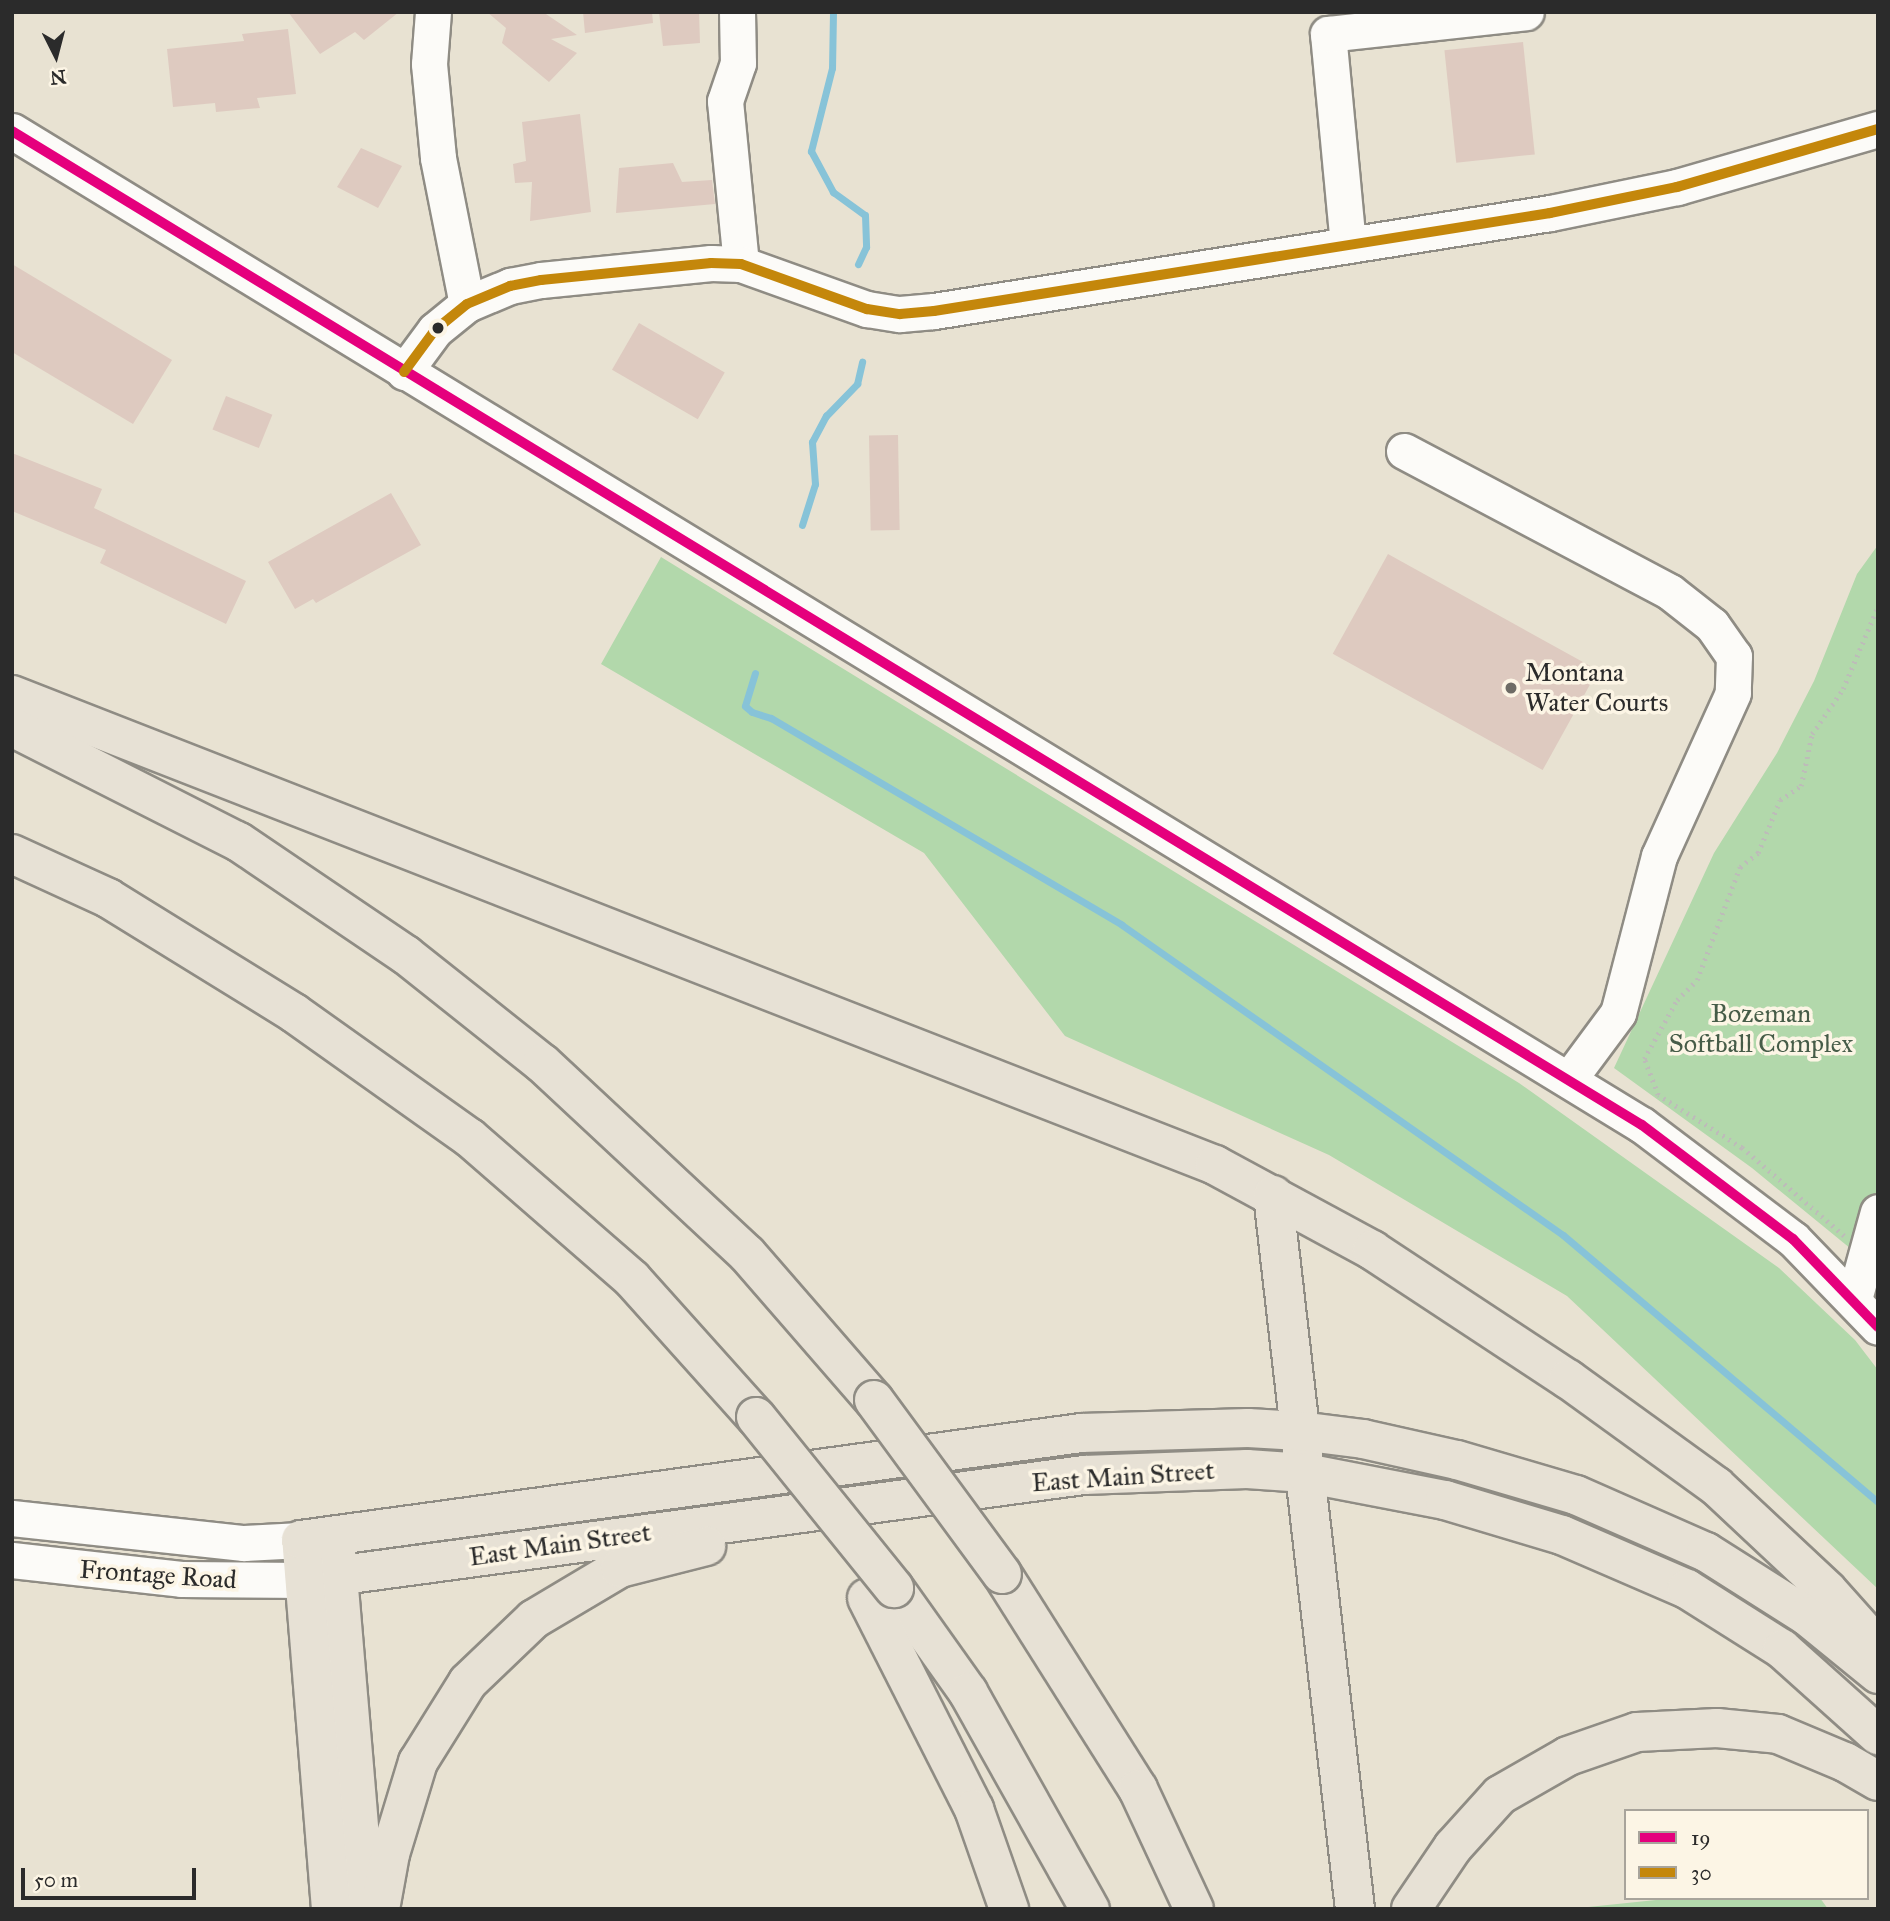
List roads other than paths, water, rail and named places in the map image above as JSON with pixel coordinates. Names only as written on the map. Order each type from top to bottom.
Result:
[{"type":"highway","points":[[12,695],[1155,1137],[1273,1195],[1372,1251],[1511,1341],[1716,1486],[1827,1590],[1878,1647]]},
{"type":"highway","points":[[12,727],[239,842],[406,955],[542,1063],[747,1254],[874,1400],[1002,1574],[1138,1789],[1194,1909]]},
{"type":"highway","points":[[12,854],[108,898],[295,1013],[470,1138],[632,1279],[756,1417],[881,1593],[968,1692],[1090,1909]]},
{"type":"highway","points":[[1273,1195],[1354,1909]]},
{"type":"highway","name":"East Main Street","points":[[318,1539],[1080,1433],[1248,1428],[1300,1431],[1363,1439],[1457,1460],[1576,1495],[1706,1552],[1807,1616],[1878,1674]]},
{"type":"highway","name":"East Main Street","points":[[321,1578],[1084,1475],[1247,1469],[1305,1473],[1445,1500],[1562,1535],[1687,1589],[1782,1649],[1878,1734]]},
{"type":"highway","points":[[380,1909],[390,1854],[418,1762],[468,1682],[534,1619],[620,1568],[887,1500]]},
{"type":"highway","points":[[318,1539],[331,1909]]},
{"type":"highway","points":[[321,1578],[366,1909]]},
{"type":"highway","points":[[881,1593],[974,1809],[1009,1909]]},
{"type":"highway","points":[[1411,1909],[1453,1847],[1500,1795],[1567,1756],[1637,1732],[1717,1728],[1777,1734],[1845,1762],[1878,1781]]},
{"type":"street","points":[[433,12],[429,64],[438,158],[467,304]]},
{"type":"street","points":[[737,12],[738,63],[725,100],[741,264]]},
{"type":"street","points":[[1348,245],[1328,34],[1526,12]]},
{"type":"street","points":[[404,372],[436,330],[467,304],[510,286],[541,280],[711,263],[741,264],[867,309],[900,314],[1348,245],[1677,187],[1878,129]]},
{"type":"street","points":[[12,131],[1569,1079],[1728,1186],[1801,1246],[1878,1327]]},
{"type":"street","points":[[1404,451],[1670,592],[1712,625],[1734,656],[1733,693],[1659,856],[1618,1013],[1569,1079]]},
{"type":"street","points":[[1854,1299],[1878,1212]]},
{"type":"street","name":"Frontage Road","points":[[12,1518],[244,1543],[318,1539]]},
{"type":"street","name":"Frontage Road","points":[[12,1560],[181,1579],[321,1578]]},
{"type":"waterway","points":[[833,12],[832,68],[811,151],[833,192],[865,215],[866,247],[858,264]]},
{"type":"waterway","points":[[802,525],[815,484],[812,442],[826,416],[857,384],[862,362]]},
{"type":"waterway","points":[[755,673],[745,706],[752,712],[771,718],[1122,925],[1563,1235],[1878,1502]]},
{"type":"place","name":"Montana Water Courts","points":[[1511,688]]},
{"type":"park label","name":"Bozeman Softball Complex","points":[[1761,1029]]}]
